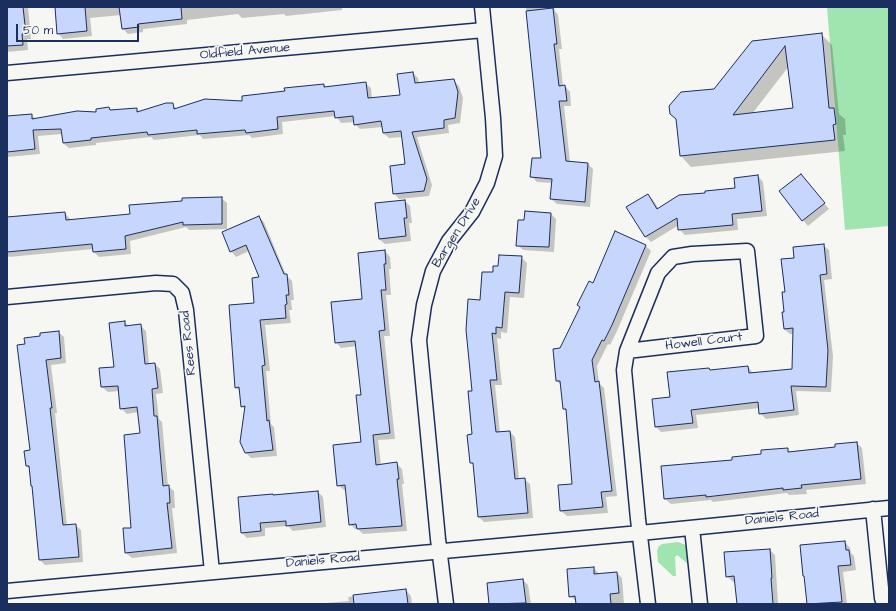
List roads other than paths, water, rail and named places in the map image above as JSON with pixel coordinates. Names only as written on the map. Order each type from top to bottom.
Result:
[{"type":"street","name":"Bargen Drive","points":[[446,604],[419,340],[424,305],[432,271],[449,241],[472,212],[487,183],[495,156],[493,118],[482,7]]},
{"type":"street","name":"Oldfield Avenue","points":[[7,73],[484,30]]},
{"type":"street","name":"Howell Court","points":[[627,351],[756,336],[747,251],[692,254],[673,257],[658,273],[627,351],[624,370],[640,533]]},
{"type":"street","name":"Rees Road","points":[[7,297],[156,283],[173,284],[182,293],[186,310],[212,572]]},
{"type":"street","name":"Daniels Road","points":[[7,591],[440,550],[640,533],[889,508]]},
{"type":"street","points":[[873,509],[882,598],[884,604]]},
{"type":"street","points":[[692,528],[700,604]]},
{"type":"street","points":[[640,533],[648,604]]}]
